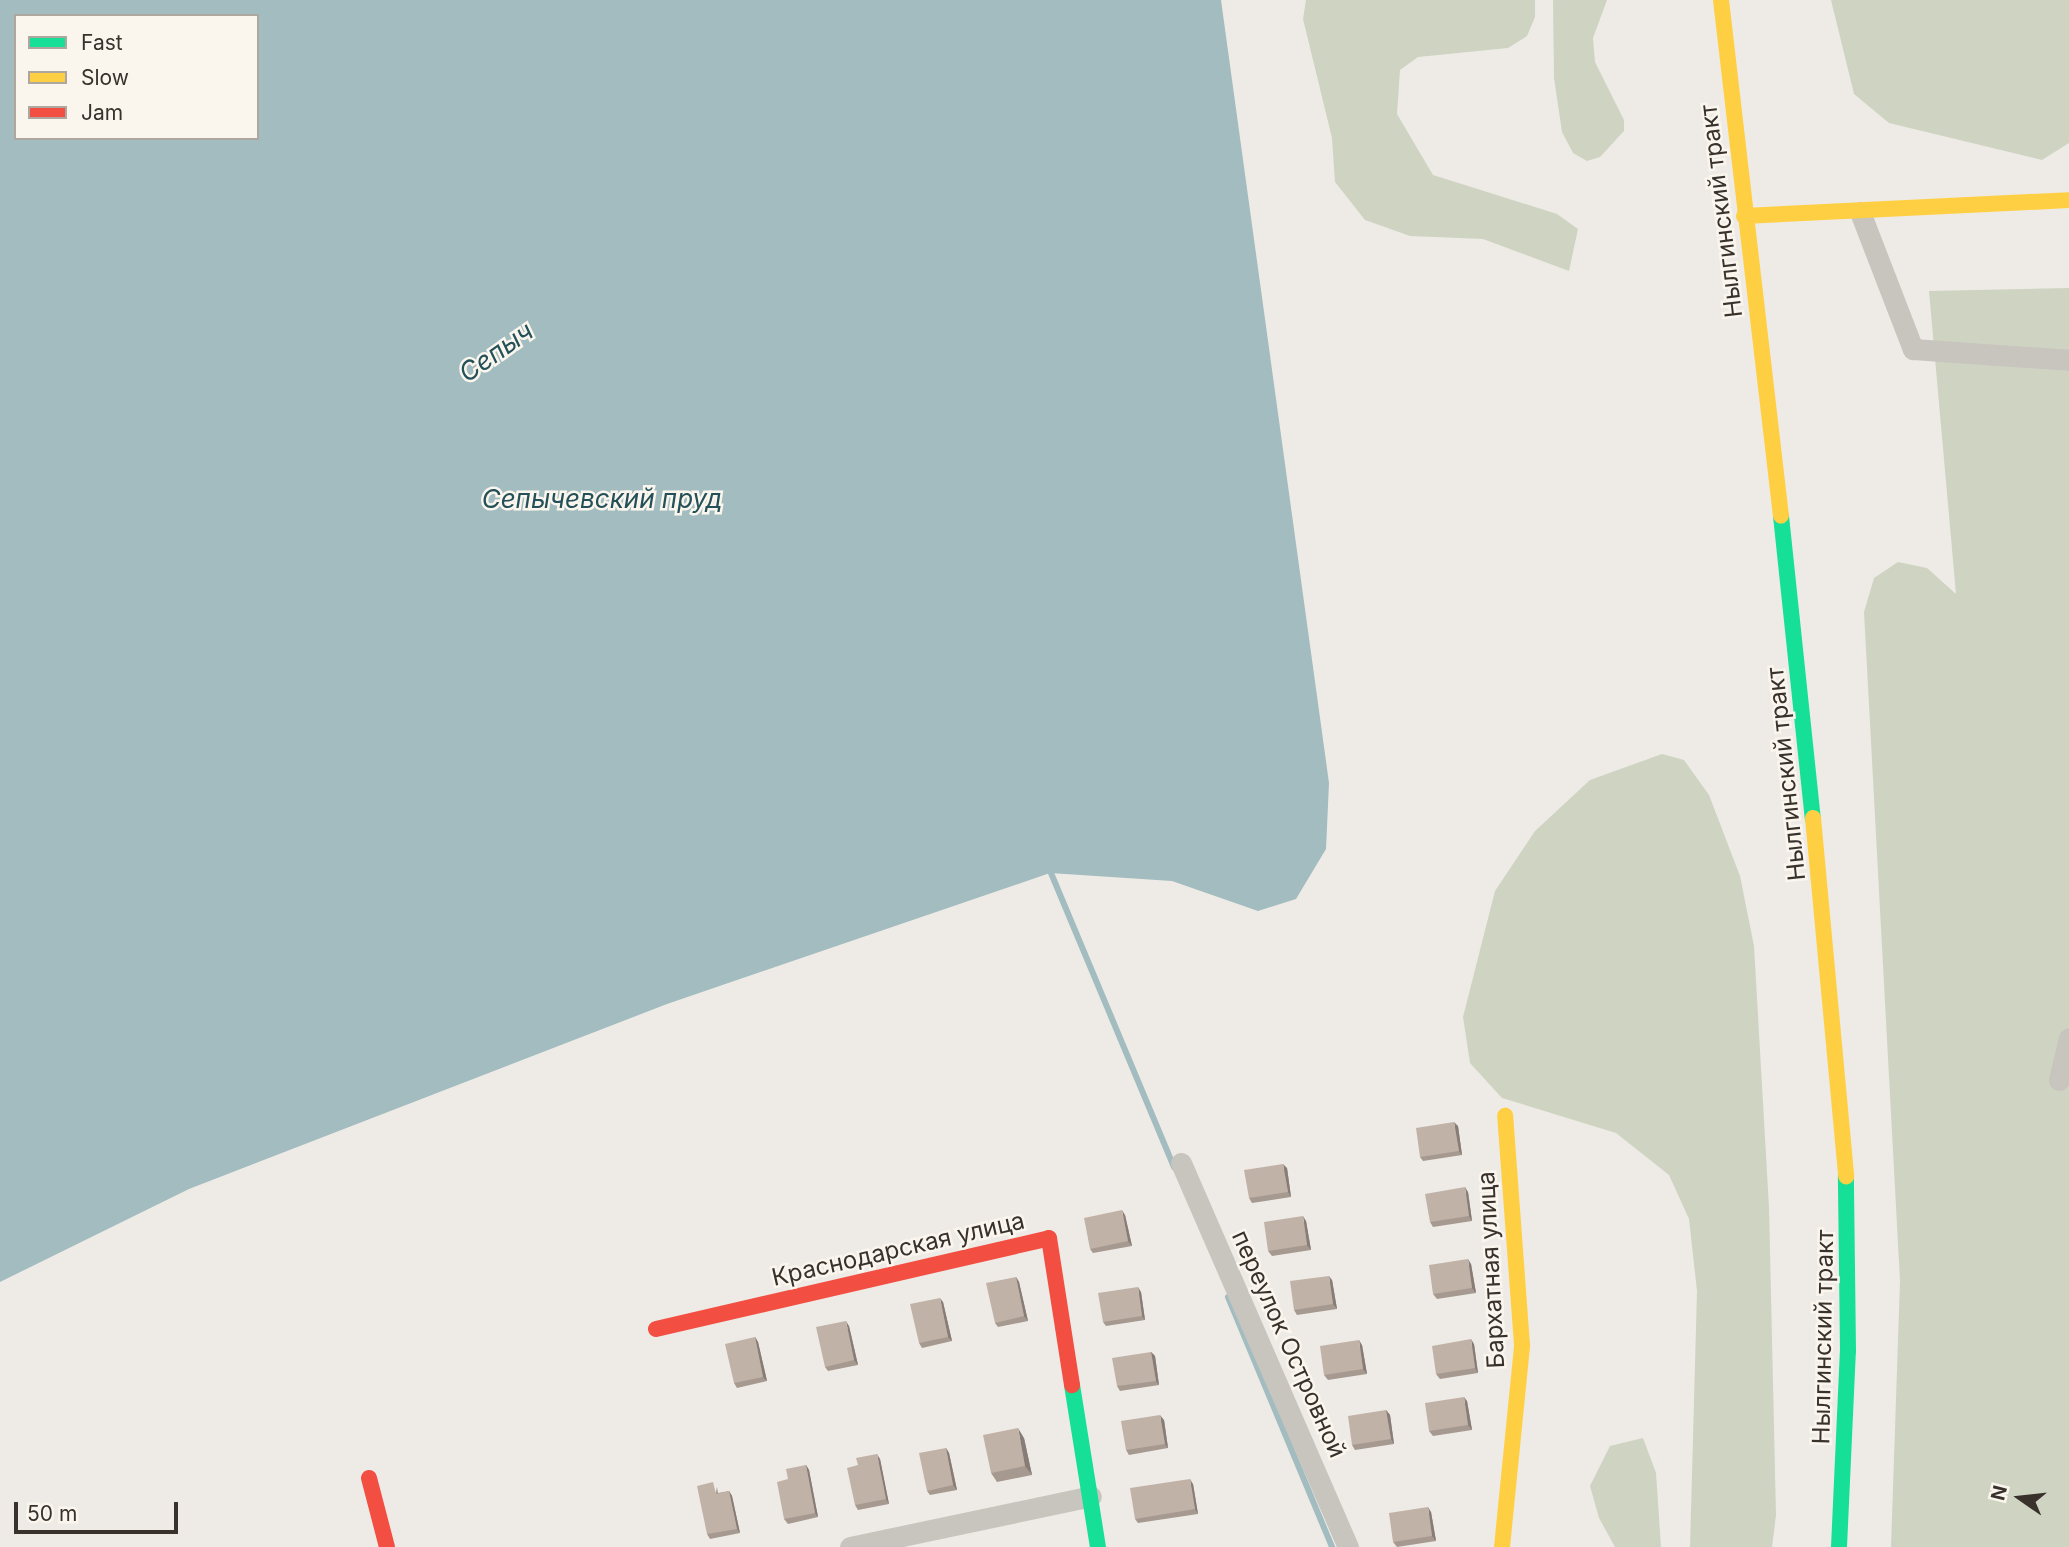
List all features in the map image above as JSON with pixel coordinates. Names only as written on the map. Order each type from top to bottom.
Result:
[{"type":"street","name":"Нылгинский тракт","points":[[1721,0],[1793,620],[1846,1136],[1848,1351],[1839,1547]]},
{"type":"street","points":[[1744,216],[2069,200]]},
{"type":"street","points":[[1860,212],[1913,349],[2069,360]]},
{"type":"street","points":[[2059,1080],[2069,1038]]},
{"type":"street","name":"Бархатная улица","points":[[1503,1547],[1522,1345],[1505,1116]]},
{"type":"street","name":"переулок Островной","points":[[1181,1163],[1348,1547]]},
{"type":"street","name":"Краснодарская улица","points":[[656,1329],[1049,1238],[1098,1547]]},
{"type":"street","points":[[369,1478],[387,1547]]},
{"type":"street","points":[[850,1547],[1091,1496]]},
{"type":"green space","points":[[1306,0],[1535,0],[1535,17],[1527,36],[1508,48],[1418,57],[1400,70],[1397,114],[1433,175],[1557,214],[1578,229],[1569,271],[1483,239],[1410,236],[1365,220],[1335,182],[1332,138],[1303,19]]},
{"type":"green space","points":[[1553,0],[1607,0],[1593,38],[1595,62],[1624,120],[1624,131],[1600,157],[1587,161],[1573,153],[1562,132],[1554,78]]},
{"type":"green space","points":[[1831,0],[2069,0],[2069,143],[2042,160],[1889,123],[1854,94]]},
{"type":"green space","points":[[2069,288],[2069,1547],[1891,1547],[1900,1281],[1864,612],[1874,578],[1898,562],[1927,568],[1956,594],[1929,291]]},
{"type":"green space","points":[[1662,754],[1684,760],[1709,795],[1740,876],[1754,946],[1769,1207],[1776,1515],[1772,1547],[1690,1547],[1697,1291],[1689,1219],[1669,1175],[1616,1133],[1502,1098],[1470,1063],[1463,1017],[1495,891],[1535,831],[1590,780]]},
{"type":"green space","points":[[1643,1438],[1656,1473],[1661,1547],[1615,1547],[1599,1518],[1590,1486],[1610,1446]]},
{"type":"water","name":"Сепычевский пруд","points":[[0,0],[1221,0],[1329,783],[1326,849],[1296,899],[1258,911],[1172,881],[1050,873],[667,1004],[189,1189],[0,1282]]},
{"type":"building","points":[[1454,1122],[1459,1151],[1420,1157],[1416,1128]]},
{"type":"building","points":[[1283,1164],[1288,1192],[1249,1198],[1244,1170]]},
{"type":"building","points":[[1465,1187],[1469,1216],[1430,1222],[1425,1194]]},
{"type":"building","points":[[1122,1210],[1128,1241],[1090,1249],[1084,1218]]},
{"type":"building","points":[[1303,1216],[1307,1245],[1268,1251],[1264,1222]]},
{"type":"building","points":[[1468,1259],[1472,1288],[1433,1294],[1429,1265]]},
{"type":"building","points":[[1329,1276],[1333,1304],[1294,1310],[1290,1281]]},
{"type":"building","points":[[1016,1277],[1024,1316],[995,1323],[986,1283]]},
{"type":"building","points":[[1138,1287],[1142,1316],[1103,1322],[1098,1293]]},
{"type":"building","points":[[940,1298],[948,1337],[919,1343],[910,1304]]},
{"type":"building","points":[[846,1321],[854,1360],[825,1367],[816,1327]]},
{"type":"building","points":[[755,1337],[763,1377],[734,1383],[725,1344]]},
{"type":"building","points":[[1471,1339],[1475,1368],[1436,1374],[1432,1346]]},
{"type":"building","points":[[1359,1340],[1363,1369],[1324,1375],[1320,1346]]},
{"type":"building","points":[[1151,1352],[1156,1381],[1117,1386],[1112,1358]]},
{"type":"building","points":[[1464,1397],[1468,1425],[1429,1431],[1425,1403]]},
{"type":"building","points":[[1386,1410],[1391,1439],[1352,1445],[1348,1416]]},
{"type":"building","points":[[1160,1415],[1165,1444],[1126,1450],[1121,1421]]},
{"type":"building","points":[[1018,1428],[1025,1466],[991,1473],[983,1435]]},
{"type":"building","points":[[946,1448],[953,1485],[927,1491],[919,1453]]},
{"type":"building","points":[[877,1454],[886,1499],[855,1505],[847,1468],[858,1465],[856,1458]]},
{"type":"building","points":[[806,1465],[815,1513],[784,1519],[777,1482],[788,1479],[786,1469]]},
{"type":"building","points":[[1190,1479],[1195,1509],[1135,1519],[1130,1488]]},
{"type":"building","points":[[713,1482],[716,1494],[729,1491],[737,1529],[707,1534],[697,1486]]},
{"type":"building","points":[[1428,1507],[1432,1536],[1393,1542],[1389,1513]]},
{"type":"waterway","points":[[1051,873],[1174,1167]]},
{"type":"waterway","points":[[1228,1297],[1332,1547]]},
{"type":"traffic: fast","points":[[1781,516],[1813,818]]},
{"type":"traffic: fast","points":[[1839,1547],[1848,1351],[1846,1176]]},
{"type":"traffic: fast","points":[[1072,1385],[1098,1547]]},
{"type":"traffic: slow","points":[[1721,0],[1781,516]]},
{"type":"traffic: slow","points":[[1744,216],[2069,200]]},
{"type":"traffic: slow","points":[[1813,818],[1846,1176]]},
{"type":"traffic: slow","points":[[1502,1547],[1522,1345],[1505,1116]]},
{"type":"traffic: jam","points":[[656,1329],[1049,1238],[1072,1385]]},
{"type":"traffic: jam","points":[[369,1478],[387,1547]]},
{"type":"water label","name":"Сепыч","points":[[496,352]]}]
